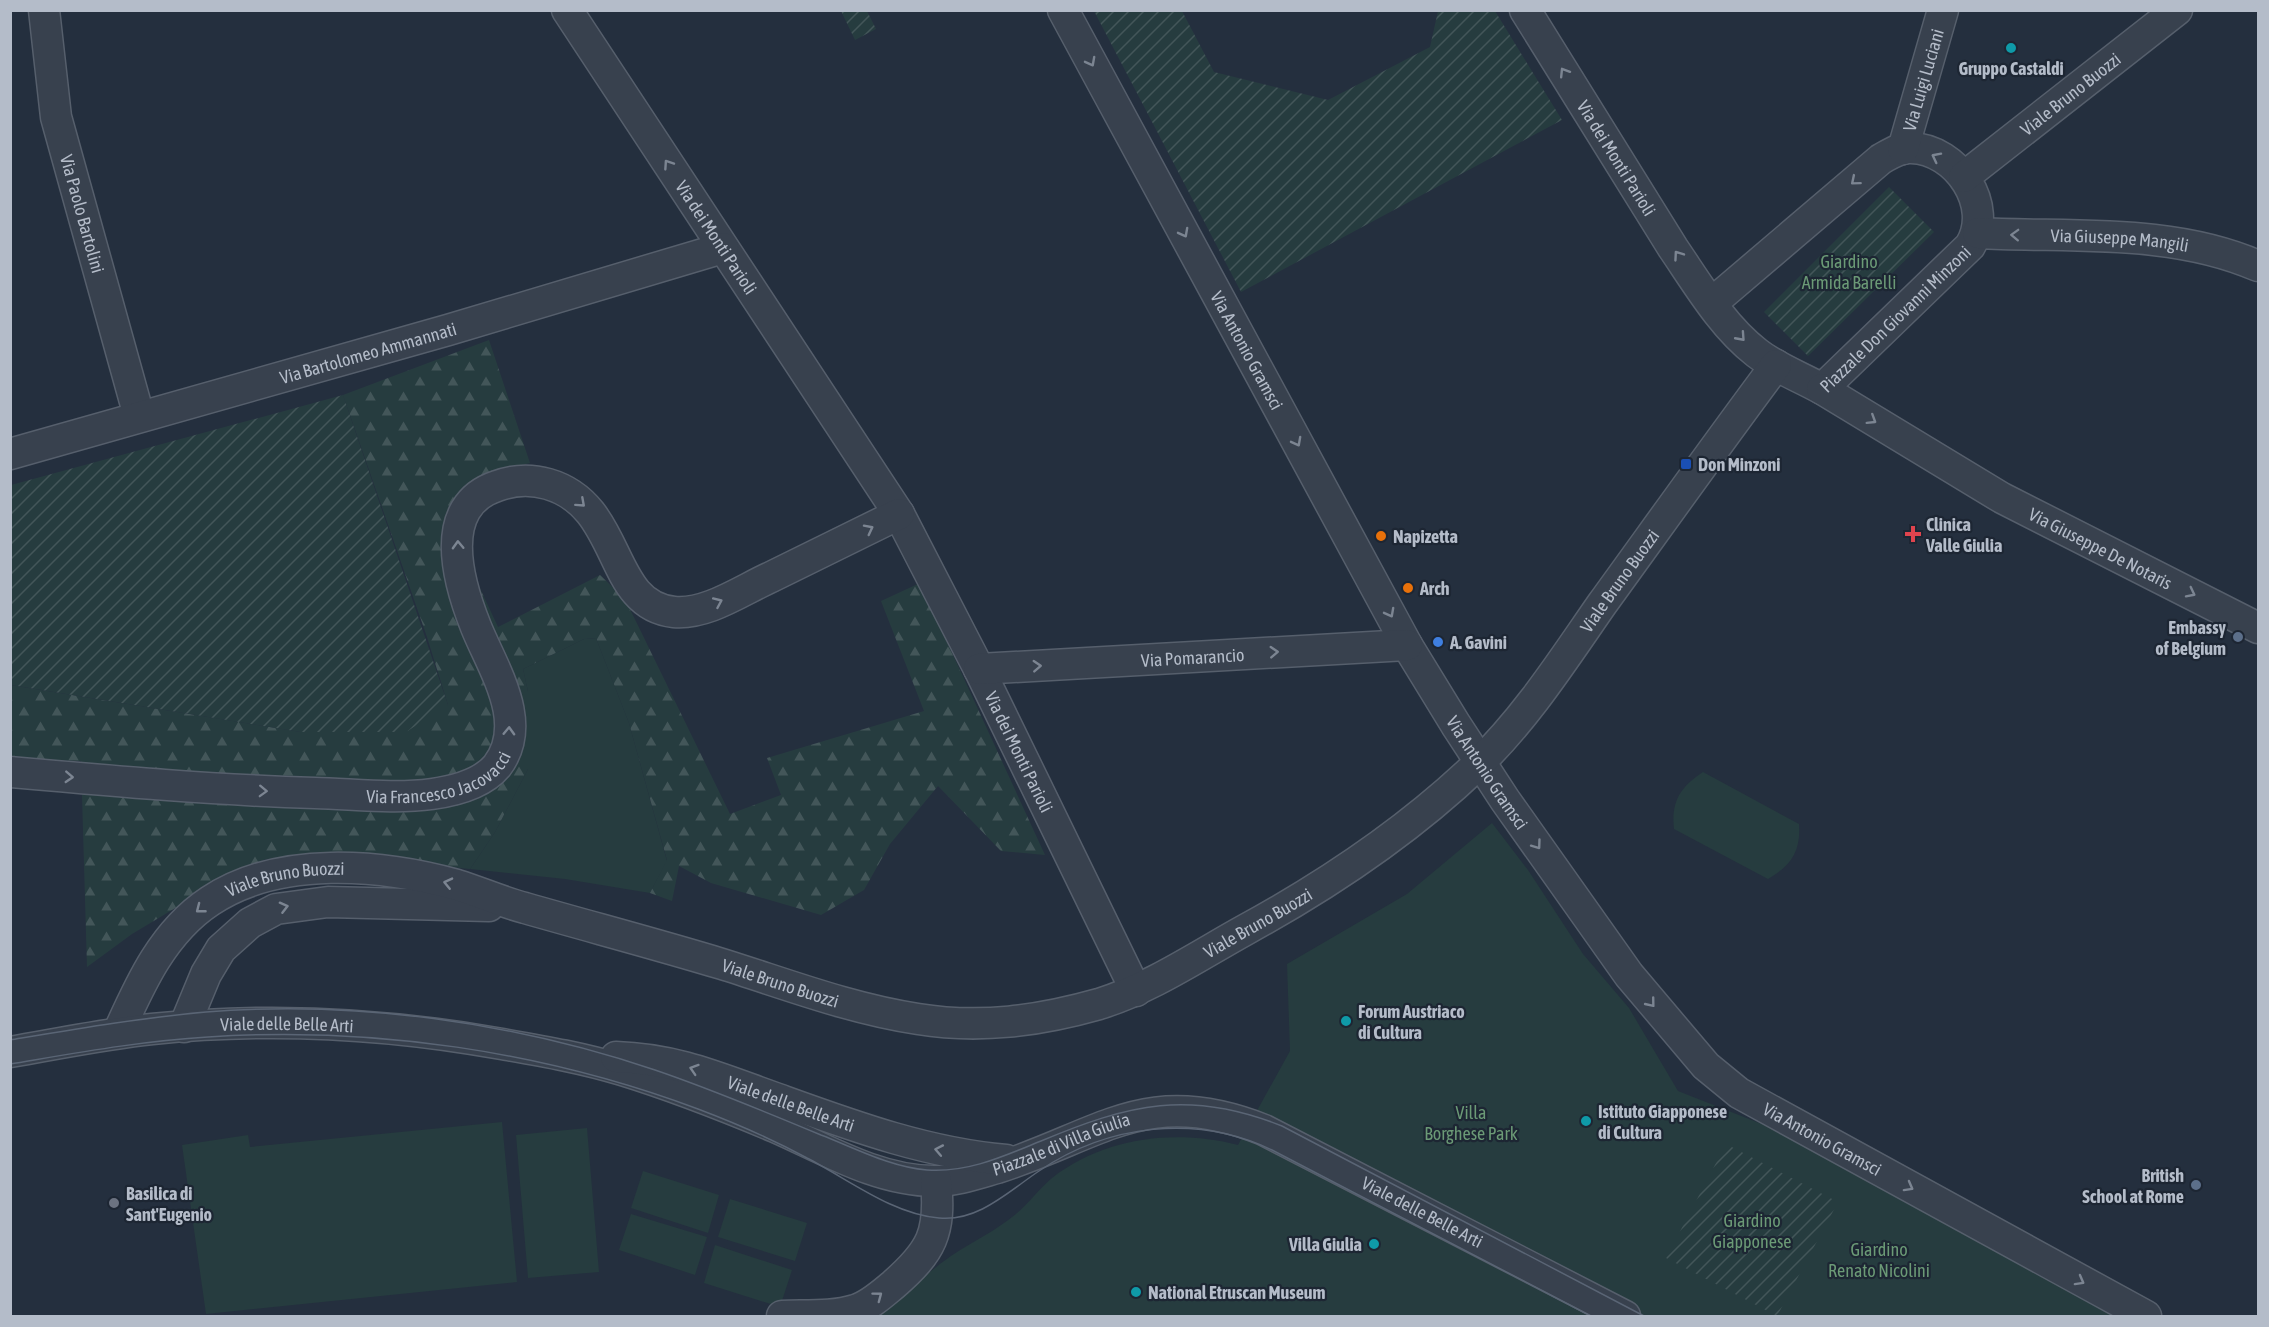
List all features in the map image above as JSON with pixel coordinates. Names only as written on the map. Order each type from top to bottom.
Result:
[{"type":"street","name":"Via Paolo Bartolini","points":[[44,10],[56,117],[139,416]]},
{"type":"street","name":"Via dei Monti Parioli","points":[[567,10],[867,462],[899,514],[979,669],[1136,990]]},
{"type":"street","name":"Via Antonio Gramsci","points":[[1063,10],[1407,645],[1480,762],[1629,975],[1676,1032],[1722,1081],[1763,1107],[2146,1317]]},
{"type":"street","name":"Via dei Monti Parioli","points":[[1525,10],[1673,248],[1712,303]]},
{"type":"street","name":"Via Luigi Luciani","points":[[1904,148],[1943,10]]},
{"type":"street","name":"Viale Bruno Buozzi","points":[[1964,177],[2177,10]]},
{"type":"street","points":[[1712,303],[1881,159],[1904,148]]},
{"type":"street","name":"Piazzale Don Giovanni Minzoni","points":[[1712,303],[1748,346],[1776,365],[1822,389],[1966,251],[1978,233],[1979,209],[1964,177],[1934,154],[1904,148]]},
{"type":"street","name":"Via Giuseppe Mangili","points":[[1978,233],[2103,236],[2166,242],[2219,253],[2259,266]]},
{"type":"street","name":"Via Bartolomeo Ammannati","points":[[10,454],[413,340],[723,248]]},
{"type":"street","name":"Viale Bruno Buozzi","points":[[118,1033],[152,965],[171,935],[210,901],[233,888],[265,876],[315,870],[393,873],[459,886],[524,908],[602,928],[841,1002],[917,1019],[983,1025],[1022,1021],[1078,1010],[1136,990],[1327,883],[1402,830],[1480,762],[1528,707],[1776,365]]},
{"type":"street","name":"Via Giuseppe De Notaris","points":[[1822,389],[2002,498],[2259,628]]},
{"type":"street","name":"Via Francesco Jacovacci","points":[[10,772],[224,790],[408,795],[449,791],[481,779],[495,768],[510,740],[509,712],[495,668],[476,628],[463,586],[458,528],[465,507],[481,492],[507,482],[539,482],[574,496],[599,522],[636,592],[647,602],[664,610],[687,612],[714,604],[899,514]]},
{"type":"street","name":"Via Pomarancio","points":[[979,669],[1407,645]]},
{"type":"street","name":"Viale Bruno Buozzi","points":[[184,1027],[206,974],[221,949],[250,923],[276,909],[302,904],[347,902],[524,908]]},
{"type":"street","name":"Viale delle Belle Arti","points":[[10,1052],[118,1033],[279,1022],[344,1024],[462,1037],[621,1070],[683,1091],[870,1169],[903,1179],[936,1181]]},
{"type":"street","name":"Viale delle Belle Arti","points":[[562,1056],[639,1058],[676,1063],[918,1146],[966,1156],[1017,1161]]},
{"type":"street","name":"Piazzale di Villa Giulia","points":[[936,1181],[962,1178],[1017,1161],[1097,1127],[1133,1115],[1173,1112],[1217,1116]]},
{"type":"street","name":"Viale delle Belle Arti","points":[[1217,1116],[1264,1130],[1625,1317]]},
{"type":"street","points":[[782,1317],[848,1312],[876,1299],[922,1257],[933,1234],[939,1212],[936,1181]]},
{"type":"green space","points":[[841,11],[867,11],[876,29],[855,40]]},
{"type":"green space","points":[[1094,11],[1182,11],[1214,72],[1328,100],[1430,47],[1438,11],[1495,11],[1562,120],[1241,292]]},
{"type":"green space","name":"Giardino Armida Barelli","points":[[1889,187],[1934,232],[1808,356],[1764,312]]},
{"type":"green space","points":[[489,340],[530,463],[482,475],[452,508],[464,554],[498,627],[600,575],[625,599],[730,814],[781,795],[767,758],[924,711],[881,601],[920,583],[1045,855],[1001,851],[938,786],[890,844],[864,890],[821,915],[711,883],[679,866],[672,901],[650,893],[667,860],[629,723],[596,638],[584,639],[523,669],[528,692],[528,769],[495,832],[470,869],[341,856],[266,859],[232,874],[132,934],[87,967],[81,761],[11,759],[10,685],[301,732],[448,705],[427,637],[343,395]]},
{"type":"green space","points":[[343,395],[448,705],[406,732],[301,732],[11,685],[11,485]]},
{"type":"green space","points":[[596,638],[629,723],[667,861],[650,893],[565,879],[470,869],[495,832],[528,769],[528,692],[523,669],[584,639]]},
{"type":"green space","points":[[1703,772],[1799,824],[1796,850],[1783,869],[1768,879],[1674,829],[1674,811],[1679,796],[1688,783]]},
{"type":"green space","name":"Villa Borghese Park","points":[[1492,823],[1528,870],[1583,954],[1629,1008],[1678,1091],[1782,1132],[2121,1316],[877,1316],[941,1263],[1016,1214],[1052,1178],[1095,1153],[1141,1140],[1165,1138],[1214,1140],[1238,1145],[1290,1051],[1287,964],[1407,894]]},
{"type":"green space","points":[[502,1122],[517,1282],[206,1314],[182,1145],[248,1135],[250,1147]]},
{"type":"green space","points":[[587,1128],[599,1272],[528,1278],[516,1135]]},
{"type":"green space","name":"Giardino Giapponese","points":[[1726,1144],[1838,1202],[1777,1316],[1666,1258]]},
{"type":"green space","points":[[643,1171],[719,1195],[708,1233],[631,1208]]},
{"type":"green space","points":[[730,1199],[807,1223],[795,1261],[718,1237]]},
{"type":"green space","points":[[631,1214],[707,1237],[695,1275],[619,1250]]},
{"type":"green space","points":[[715,1245],[792,1270],[780,1307],[704,1283]]},
{"type":"tram line","points":[[10,1040],[157,1017],[263,1009],[377,1012],[434,1018],[490,1027],[601,1053],[697,1085],[886,1161],[927,1170],[957,1169],[986,1162],[1073,1128],[1132,1110],[1189,1105],[1218,1108],[1282,1126],[1644,1316]]},
{"type":"tram line","points":[[10,1064],[158,1041],[208,1037],[332,1035],[457,1047],[579,1072],[698,1109],[780,1144],[887,1203],[904,1210],[939,1218],[953,1218],[980,1210],[1066,1155],[1094,1143],[1123,1134],[1153,1129],[1184,1128],[1214,1131],[1272,1150],[1591,1316]]},
{"type":"place","name":"Gruppo Castaldi","points":[[2011,48]]},
{"type":"place","name":"Don Minzoni","points":[[1686,464]]},
{"type":"place","name":"Clinica Valle Giulia","points":[[1913,534]]},
{"type":"place","name":"Napizetta","points":[[1381,536]]},
{"type":"place","name":"Arch","points":[[1408,588]]},
{"type":"place","name":"Embassy of Belgium","points":[[2238,637]]},
{"type":"place","name":"A. Gavini","points":[[1438,642]]},
{"type":"place","name":"Forum Austriaco di Cultura","points":[[1346,1021]]},
{"type":"place","name":"Istituto Giapponese di Cultura","points":[[1586,1121]]},
{"type":"place","name":"British School at Rome","points":[[2196,1185]]},
{"type":"place","name":"Basilica di Sant'Eugenio","points":[[114,1203]]},
{"type":"place","name":"Villa Giulia","points":[[1374,1244]]},
{"type":"place","name":"National Etruscan Museum","points":[[1136,1292]]},
{"type":"park label","name":"Giardino Renato Nicolini","points":[[1879,1259]]}]
